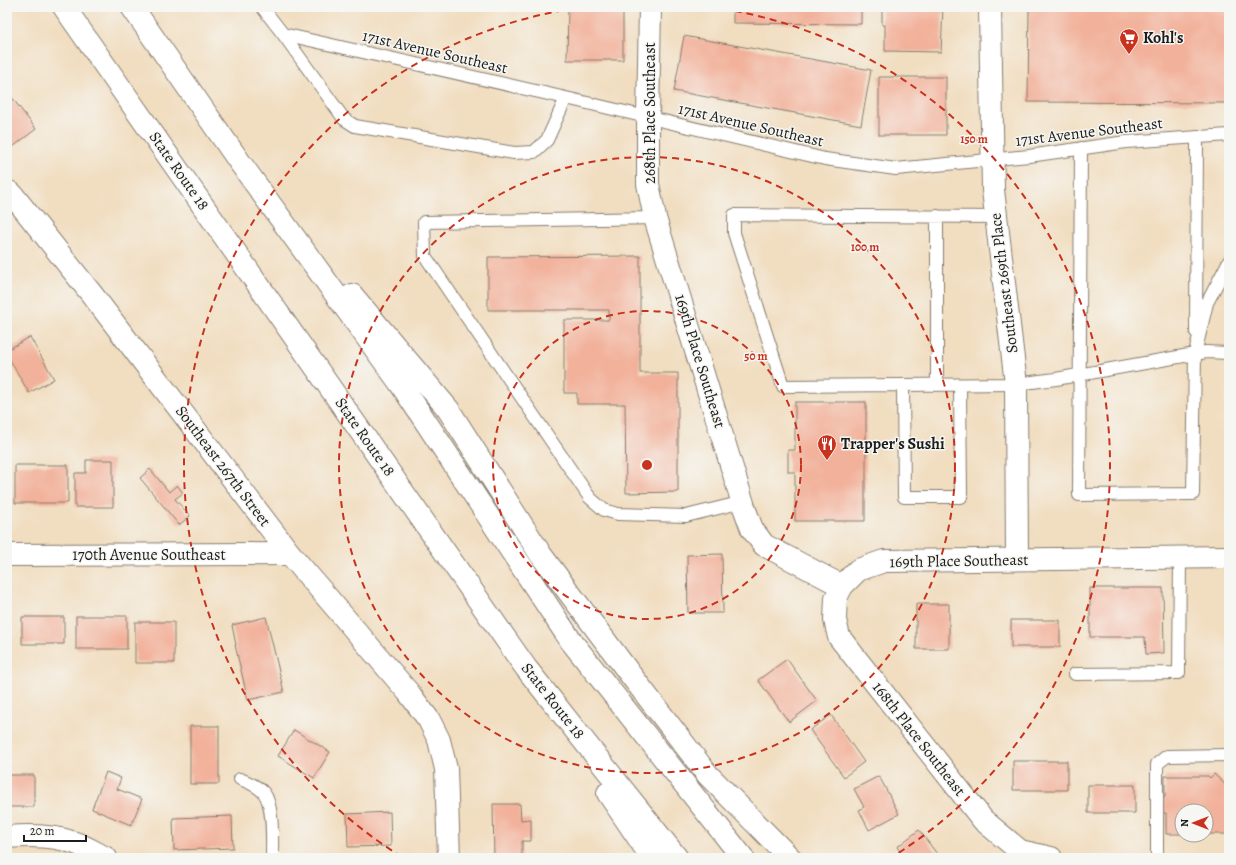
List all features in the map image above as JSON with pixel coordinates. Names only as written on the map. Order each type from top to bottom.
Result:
[{"type":"main road","name":"State Route 18","points":[[64,7],[526,668],[677,858]]},
{"type":"main road","points":[[132,7],[241,164],[400,384],[571,641],[743,858]]},
{"type":"main road","name":"268th Place Southeast","points":[[650,7],[648,184],[655,218]]},
{"type":"main road","name":"Southeast 269th Place","points":[[990,7],[994,190],[1016,384],[1017,559]]},
{"type":"main road","points":[[241,164],[448,409],[541,555],[708,775],[790,858]]},
{"type":"main road","name":"Southeast 267th Street","points":[[7,191],[12,194],[94,297],[290,554],[408,692],[429,720],[439,740],[446,769],[449,858]]},
{"type":"main road","name":"169th Place Southeast","points":[[655,218],[743,502],[752,529],[764,545],[842,586],[858,570],[884,561],[1229,557]]},
{"type":"main road","name":"170th Avenue Southeast","points":[[7,555],[290,554]]},
{"type":"main road","name":"168th Place Southeast","points":[[842,586],[836,598],[835,620],[839,636],[982,820],[1020,851],[1051,858]]},
{"type":"main road","points":[[526,668],[652,858]]},
{"type":"main road","points":[[7,837],[23,836],[59,838],[76,843],[106,858]]},
{"type":"lane","points":[[262,7],[344,119],[355,126],[514,153],[534,152],[547,140],[566,98]]},
{"type":"lane","name":"171st Avenue Southeast","points":[[283,34],[566,98],[825,159],[896,169],[993,160],[1126,142],[1229,135]]},
{"type":"lane","points":[[1081,148],[1079,495],[1193,494],[1197,137]]},
{"type":"lane","points":[[997,217],[734,215],[734,233],[783,386],[1016,384],[1056,379],[1206,352],[1229,353]]},
{"type":"lane","points":[[937,216],[937,385]]},
{"type":"lane","points":[[655,218],[424,222],[425,256],[590,498],[604,510],[618,514],[686,516],[743,502]]},
{"type":"lane","points":[[1195,354],[1207,303],[1229,261]]},
{"type":"lane","points":[[903,385],[904,497],[961,497],[960,385]]},
{"type":"lane","points":[[1075,674],[1179,674],[1180,558]]},
{"type":"lane","points":[[1157,858],[1157,764],[1167,756],[1229,756]]},
{"type":"lane","points":[[240,779],[253,784],[264,793],[271,818],[272,858]]},
{"type":"building","points":[[487,7],[499,7],[499,10],[487,10]]},
{"type":"building","points":[[568,7],[623,7],[623,60],[567,60]]},
{"type":"building","points":[[733,7],[861,7],[861,24],[733,23]]},
{"type":"building","points":[[882,7],[943,7],[941,52],[885,51],[885,25],[882,25]]},
{"type":"building","name":"Kohl's","points":[[1029,7],[1229,7],[1229,103],[1028,102]]},
{"type":"building","points":[[684,36],[871,70],[861,125],[674,91]]},
{"type":"building","points":[[879,77],[946,77],[946,135],[879,135]]},
{"type":"building","points":[[7,91],[36,129],[10,149],[7,145]]},
{"type":"building","points":[[640,256],[640,373],[678,373],[678,492],[626,493],[625,404],[577,404],[577,393],[564,393],[564,320],[609,320],[609,310],[488,310],[488,257]]},
{"type":"building","points":[[30,337],[54,379],[29,393],[7,355],[7,350]]},
{"type":"building","name":"Trapper's Sushi","points":[[795,402],[866,402],[865,521],[795,521],[795,472],[788,472],[788,450],[795,450]]},
{"type":"building","points":[[86,460],[113,460],[113,507],[75,507],[75,473],[86,473]]},
{"type":"building","points":[[15,465],[68,465],[68,503],[15,503]]},
{"type":"building","points":[[150,469],[169,492],[177,485],[183,493],[175,499],[190,516],[179,525],[140,478]]},
{"type":"building","points":[[722,554],[723,613],[688,613],[687,555]]},
{"type":"building","points":[[1090,588],[1163,588],[1164,653],[1146,654],[1145,637],[1090,637]]},
{"type":"building","points":[[916,604],[949,604],[949,649],[916,649]]},
{"type":"building","points":[[76,616],[127,616],[127,649],[76,649]]},
{"type":"building","points":[[22,617],[64,617],[64,644],[22,644]]},
{"type":"building","points":[[266,617],[284,692],[248,700],[235,645],[232,625]]},
{"type":"building","points":[[1011,620],[1060,620],[1060,647],[1011,647]]},
{"type":"building","points":[[135,622],[174,622],[174,663],[135,663]]},
{"type":"building","points":[[787,659],[817,701],[789,722],[758,680]]},
{"type":"building","points":[[831,715],[864,762],[844,777],[810,730]]},
{"type":"building","points":[[190,726],[219,726],[219,784],[190,784]]},
{"type":"building","points":[[294,730],[330,752],[314,778],[278,756]]},
{"type":"building","points":[[1013,761],[1067,761],[1067,790],[1013,790]]},
{"type":"building","points":[[106,772],[121,778],[117,789],[142,799],[131,825],[92,809]]},
{"type":"building","points":[[1214,774],[1229,788],[1229,834],[1214,834],[1214,803],[1174,803],[1174,834],[1166,834],[1166,813],[1162,813],[1162,797],[1165,797],[1165,776],[1208,776],[1210,778]]},
{"type":"building","points":[[7,775],[34,775],[34,807],[7,807]]},
{"type":"building","points":[[879,776],[899,814],[869,830],[859,810],[864,807],[854,789]]},
{"type":"building","points":[[1088,785],[1135,785],[1135,813],[1088,813]]},
{"type":"building","points":[[493,804],[520,804],[521,820],[531,819],[531,841],[522,841],[522,858],[494,858]]},
{"type":"building","points":[[390,812],[391,846],[348,847],[347,814]]},
{"type":"building","points":[[232,816],[233,848],[174,850],[173,818]]},
{"type":"building","points":[[919,830],[940,858],[905,858],[897,847]]},
{"type":"place","name":"Kohl's","points":[[1129,55]]},
{"type":"place","name":"Trapper's Sushi","points":[[827,461]]}]
